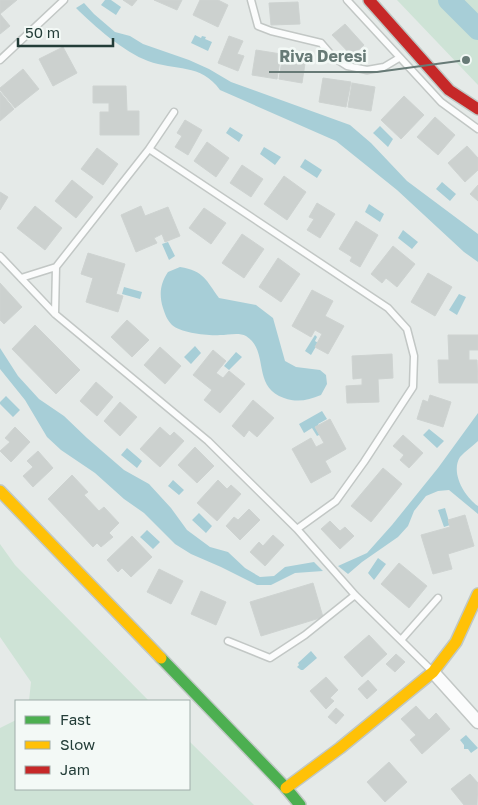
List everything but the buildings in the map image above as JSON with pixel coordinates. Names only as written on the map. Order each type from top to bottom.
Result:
[{"type":"street","points":[[369,0],[449,90],[478,109]]},
{"type":"street","points":[[0,491],[286,788],[300,805]]},
{"type":"street","points":[[286,788],[340,748],[433,672],[456,642],[478,594]]},
{"type":"street","points":[[433,672],[478,722]]},
{"type":"lane","points":[[0,60],[64,0]]},
{"type":"lane","points":[[251,0],[258,26],[271,32],[302,37],[321,43],[333,56],[347,66],[367,70],[384,67],[399,58]]},
{"type":"lane","points":[[347,0],[441,102],[478,129]]},
{"type":"lane","points":[[21,278],[56,267],[150,149],[174,112]]},
{"type":"lane","points":[[150,149],[388,308],[407,329],[414,356],[413,387],[336,501],[296,529]]},
{"type":"lane","points":[[0,256],[55,314],[208,441],[296,529],[355,595],[433,672]]},
{"type":"lane","points":[[55,314],[56,267]]},
{"type":"lane","points":[[228,641],[270,658],[305,635],[355,595]]},
{"type":"lane","points":[[401,640],[438,598]]},
{"type":"green space","points":[[397,0],[478,0],[478,85]]},
{"type":"green space","points":[[0,544],[15,565],[148,700],[29,700],[31,682],[0,637]]},
{"type":"green space","points":[[15,720],[15,790],[190,790],[190,742],[254,805],[0,805],[0,728]]},
{"type":"water","points":[[105,0],[111,0],[121,7],[116,15],[101,5]]},
{"type":"water","points":[[84,3],[115,32],[130,36],[143,44],[189,60],[231,82],[350,125],[371,143],[407,181],[478,234],[478,262],[464,252],[397,190],[336,141],[220,90],[205,75],[187,69],[158,64],[139,57],[110,38],[76,8]]},
{"type":"water","points":[[195,35],[201,38],[202,36],[206,37],[205,39],[212,42],[208,51],[191,43]]},
{"type":"water","points":[[380,126],[393,139],[388,147],[373,133]]},
{"type":"water","points":[[230,127],[243,135],[239,142],[226,133]]},
{"type":"water","points":[[264,147],[281,157],[275,165],[260,154]]},
{"type":"water","points":[[305,159],[322,170],[317,178],[300,167]]},
{"type":"water","points":[[442,182],[456,194],[450,201],[436,189]]},
{"type":"water","points":[[369,204],[384,214],[380,222],[365,212]]},
{"type":"water","points":[[403,230],[418,242],[412,249],[398,238]]},
{"type":"water","points":[[168,242],[175,256],[169,260],[162,244]]},
{"type":"water","points":[[180,267],[194,271],[204,277],[219,298],[256,305],[273,318],[285,361],[296,367],[320,370],[326,375],[327,384],[321,395],[298,401],[284,398],[274,393],[264,377],[257,350],[253,342],[246,336],[195,333],[176,328],[172,325],[167,319],[163,308],[161,290],[168,272]]},
{"type":"water","points":[[124,287],[142,292],[140,299],[122,294]]},
{"type":"water","points":[[459,294],[466,297],[457,315],[449,310]]},
{"type":"water","points":[[315,335],[317,337],[315,341],[318,343],[311,355],[305,351]]},
{"type":"water","points":[[195,346],[201,353],[191,364],[184,357]]},
{"type":"water","points":[[0,348],[18,376],[39,399],[64,416],[124,470],[149,484],[171,508],[187,530],[210,547],[228,552],[245,568],[260,577],[274,576],[285,567],[314,562],[323,571],[295,573],[271,585],[257,585],[191,554],[175,544],[144,513],[124,499],[95,473],[61,450],[47,437],[25,400],[0,369]]},
{"type":"water","points":[[236,352],[242,357],[229,370],[224,366]]},
{"type":"water","points":[[6,396],[20,410],[13,417],[0,404]]},
{"type":"water","points":[[322,411],[327,419],[318,424],[323,433],[317,436],[312,428],[304,433],[299,424]]},
{"type":"water","points":[[478,413],[478,441],[460,457],[457,463],[457,470],[460,484],[464,491],[478,506],[478,514],[449,490],[438,491],[426,496],[414,511],[408,526],[398,537],[348,574],[338,566],[367,553],[438,468]]},
{"type":"water","points":[[429,429],[444,441],[437,448],[423,435]]},
{"type":"water","points":[[127,448],[142,461],[137,468],[121,455]]},
{"type":"water","points":[[173,480],[184,490],[179,495],[168,486]]},
{"type":"water","points":[[445,508],[450,525],[444,527],[438,510]]},
{"type":"water","points":[[199,513],[212,526],[206,533],[192,520]]},
{"type":"water","points":[[147,530],[160,542],[153,549],[140,537]]},
{"type":"water","points":[[378,558],[386,564],[374,580],[368,573]]},
{"type":"water","points":[[311,651],[317,658],[301,670],[297,667],[298,663]]},
{"type":"water","points":[[466,735],[478,748],[471,753],[468,749],[464,749],[464,745],[460,740]]},
{"type":"waterway","points":[[449,0],[478,29]]},
{"type":"traffic: fast","points":[[161,658],[286,788],[300,805]]},
{"type":"traffic: slow","points":[[0,491],[161,658]]},
{"type":"traffic: slow","points":[[286,788],[340,748],[433,672],[456,642],[478,594]]},
{"type":"traffic: jam","points":[[369,0],[449,90],[478,109]]},
{"type":"place","name":"Riva Deresi","points":[[466,60]]}]
